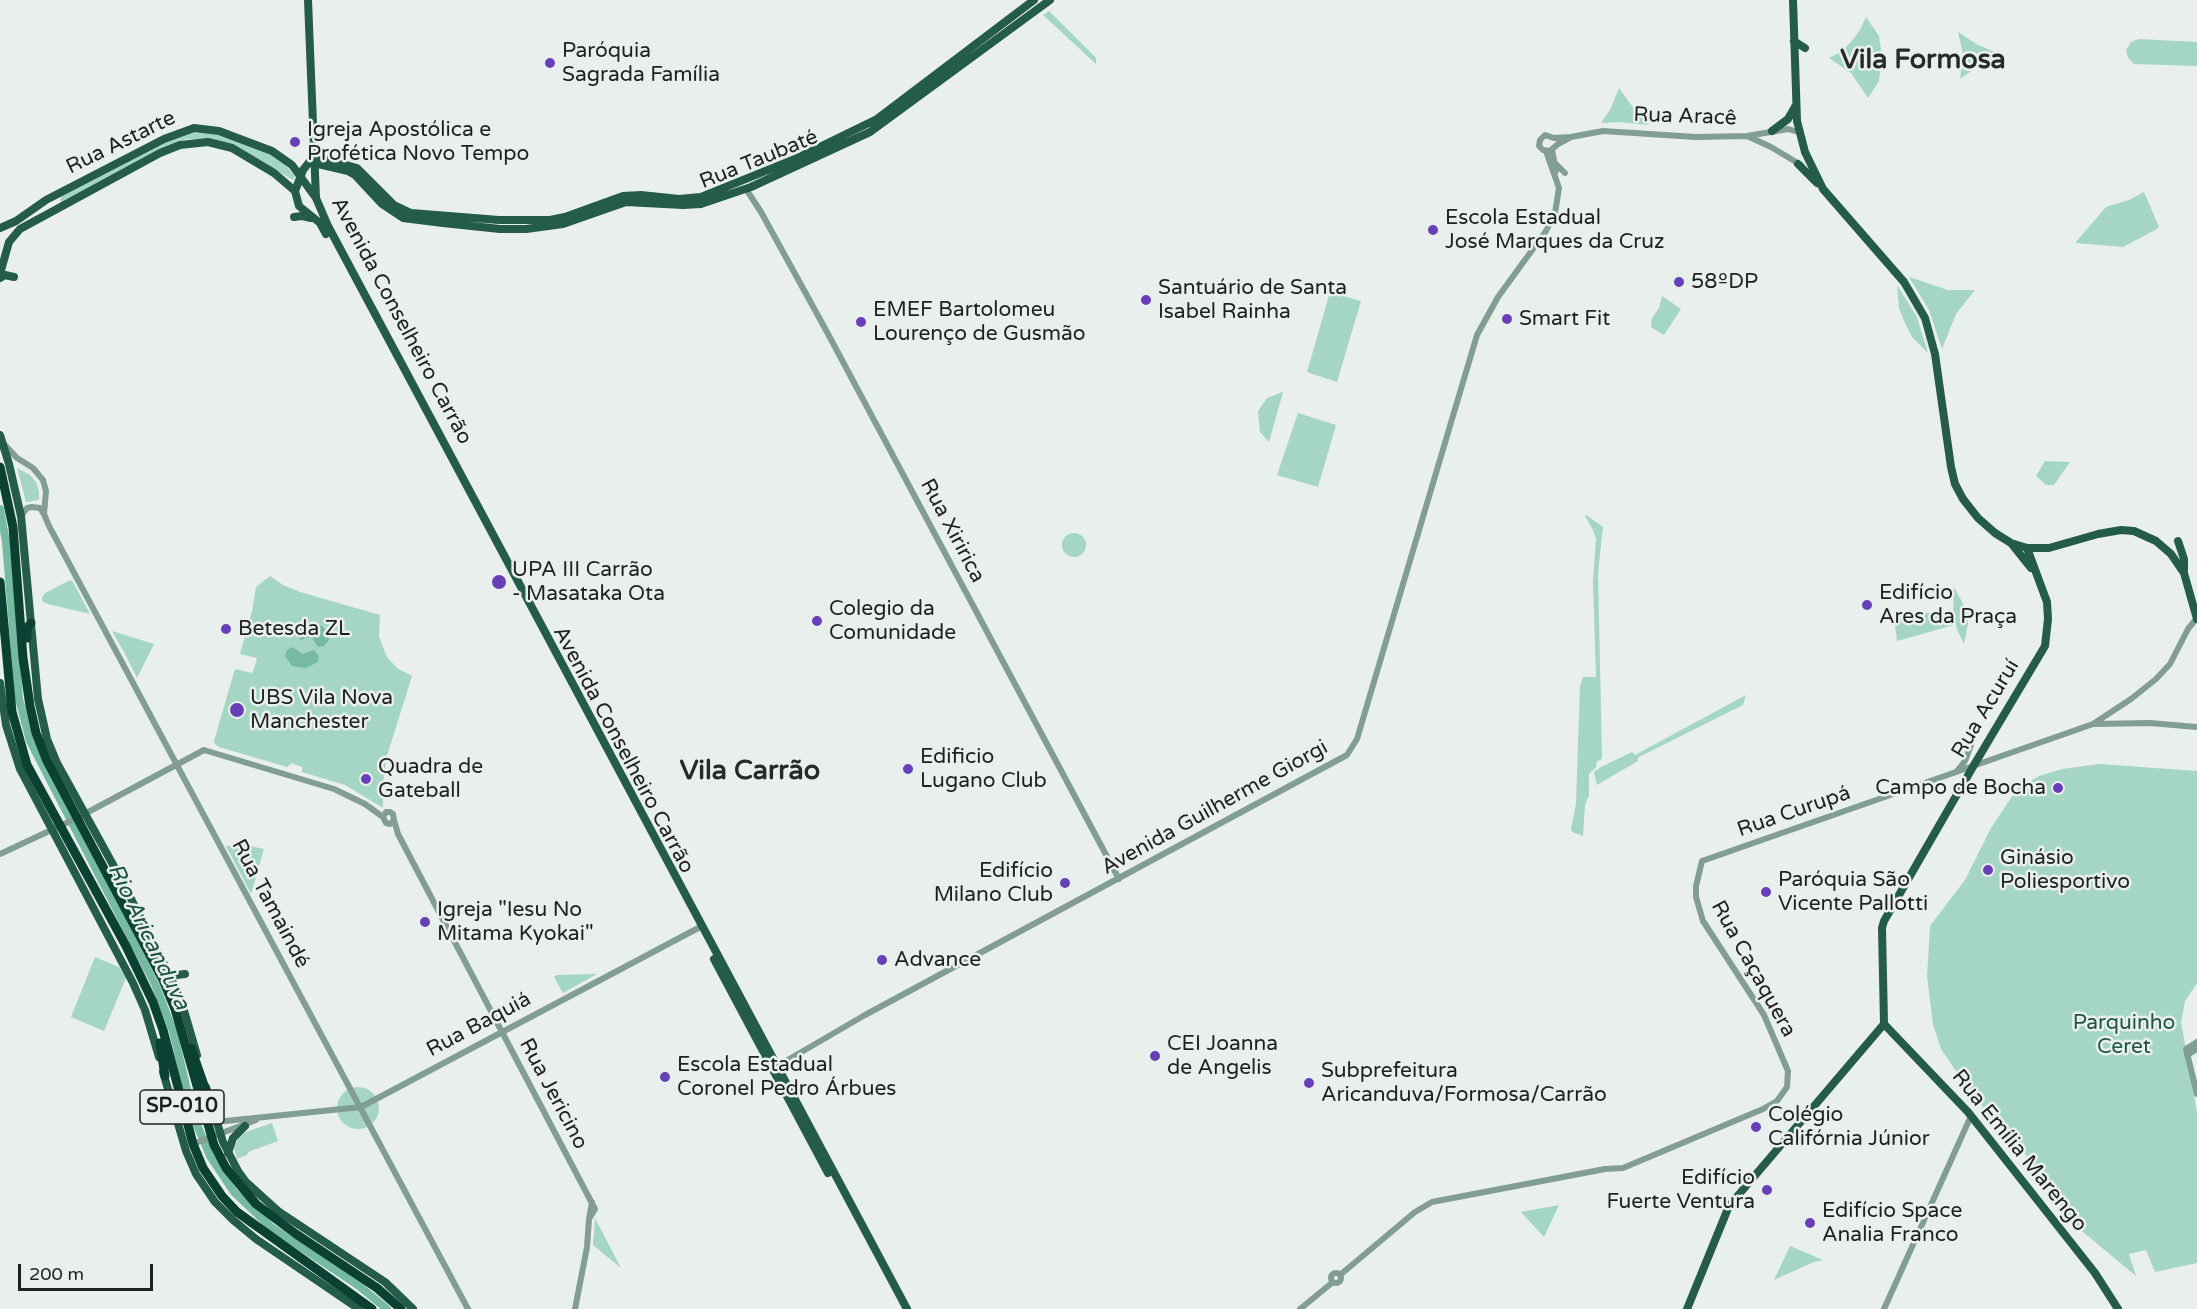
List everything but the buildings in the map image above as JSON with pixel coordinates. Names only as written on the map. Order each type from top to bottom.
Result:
[{"type":"highway","name":"SP-010","points":[[0,467],[13,527],[23,658],[39,743],[150,953],[175,1009],[214,1140],[226,1168],[256,1204],[296,1234],[378,1288],[401,1309]]},
{"type":"highway","name":"SP-010","points":[[0,582],[12,712],[27,765],[58,827],[141,974],[163,1030],[194,1144],[210,1180],[237,1212],[372,1309]]},
{"type":"highway","points":[[29,698],[27,632],[31,623]]},
{"type":"highway","points":[[0,633],[7,660]]},
{"type":"highway","points":[[141,974],[159,1037],[165,1076]]},
{"type":"highway","points":[[175,1009],[185,1028],[207,1094]]},
{"type":"main road","name":"Avenida Conselheiro Carrão","points":[[308,0],[316,198],[328,226],[700,927]]},
{"type":"main road","name":"Rua Taubaté","points":[[314,159],[355,175],[382,204],[403,218],[508,229],[551,223],[626,202],[693,205],[720,199],[748,188],[780,168],[877,119],[1034,0]]},
{"type":"main road","name":"Rua Taubaté","points":[[314,159],[357,168],[394,205],[406,212],[551,223],[623,196],[701,197],[741,179],[780,168],[840,146],[876,128],[1050,0]]},
{"type":"main road","points":[[1793,0],[1798,132],[1823,189]]},
{"type":"main road","points":[[1794,41],[1805,48]]},
{"type":"main road","points":[[1772,131],[1788,119],[1796,105]]},
{"type":"main road","name":"Rua Astarte","points":[[0,228],[16,221],[50,197],[186,130],[212,129],[270,150],[292,165],[316,198]]},
{"type":"main road","name":"Rua Astarte","points":[[0,276],[9,242],[20,229],[180,144],[208,142],[232,148],[285,181],[295,191]]},
{"type":"main road","points":[[260,165],[261,153],[270,150]]},
{"type":"main road","points":[[295,191],[301,176],[314,159]]},
{"type":"main road","points":[[1798,164],[1878,252],[1915,299],[1925,318],[1935,354],[1955,484],[1978,518],[2011,543],[2027,548],[2049,548],[2114,531],[2134,531],[2157,541],[2184,573]]},
{"type":"main road","points":[[741,179],[742,185],[748,188]]},
{"type":"main road","name":"Avenida Conselheiro Carrão","points":[[295,191],[297,203],[320,223],[907,1309]]},
{"type":"main road","points":[[306,212],[315,206],[316,198]]},
{"type":"main road","points":[[294,217],[306,216],[320,223]]},
{"type":"main road","points":[[504,220],[508,229]]},
{"type":"main road","points":[[0,276],[14,277]]},
{"type":"main road","points":[[1,438],[21,516],[38,699],[45,731],[78,817],[170,976],[183,1007],[216,1122],[214,1140],[228,1154],[246,1182],[267,1203],[374,1274],[398,1293],[413,1309]]},
{"type":"main road","points":[[2178,541],[2197,619]]},
{"type":"main road","points":[[2011,543],[2035,573]]},
{"type":"main road","points":[[2027,548],[2035,573]]},
{"type":"main road","name":"Rua Acuruí","points":[[1884,1024],[1882,928],[1884,921],[2045,646],[2047,602],[2035,573]]},
{"type":"main road","points":[[0,683],[6,725],[20,769],[58,827],[133,983],[165,1076],[186,1151],[196,1174],[215,1202],[233,1221],[359,1309]]},
{"type":"main road","points":[[170,976],[185,974]]},
{"type":"main road","points":[[1687,1309],[1730,1206],[1884,1024]]},
{"type":"main road","name":"Rua Emília Marengo","points":[[1884,1024],[1971,1116],[2095,1273],[2118,1309]]},
{"type":"main road","name":"Avenida Conselheiro Carrão","points":[[774,1065],[902,1309]]},
{"type":"main road","points":[[228,1154],[233,1138],[245,1126]]},
{"type":"street","name":"Rua Aracê","points":[[1554,138],[1614,131],[1696,137],[1747,136],[1788,129],[1798,132]]},
{"type":"street","points":[[1547,135],[1554,138],[1551,149],[1539,146],[1541,138],[1547,135]]},
{"type":"street","points":[[1747,136],[1784,154],[1798,164],[1805,165],[1809,161]]},
{"type":"street","name":"Rua Aracê","points":[[1551,149],[1571,137]]},
{"type":"street","name":"Avenida Guilherme Giorgi","points":[[1551,149],[1556,175]]},
{"type":"street","name":"Avenida Guilherme Giorgi","points":[[774,1065],[1347,755],[1357,740],[1477,335],[1504,288],[1552,221],[1559,195],[1551,149]]},
{"type":"street","points":[[1555,163],[1565,173]]},
{"type":"street","name":"Rua Xiririca","points":[[748,188],[1119,879]]},
{"type":"street","points":[[1,438],[16,458],[33,468],[43,480],[46,491],[44,514]]},
{"type":"street","points":[[21,516],[27,508],[32,507],[40,508],[44,514]]},
{"type":"street","name":"Rua Tamaindé","points":[[44,514],[468,1309]]},
{"type":"street","name":"Rua Curupá","points":[[1702,861],[2093,724],[2149,684],[2170,664],[2188,629],[2197,619]]},
{"type":"street","points":[[2110,713],[2108,718],[2112,724]]},
{"type":"street","points":[[2093,724],[2150,723],[2197,727]]},
{"type":"street","points":[[1957,771],[1965,761],[1971,745]]},
{"type":"street","points":[[0,854],[78,817],[204,750],[334,789],[355,798],[383,817],[385,822],[391,822],[393,814],[386,812],[383,817]]},
{"type":"street","name":"Rua Jericino","points":[[391,822],[592,1202],[595,1209],[589,1219]]},
{"type":"street","name":"Rua Caçaquera","points":[[1300,1309],[1333,1282],[1339,1282],[1340,1275],[1415,1212],[1432,1202],[1605,1169],[1623,1168],[1763,1110],[1777,1101],[1787,1087],[1788,1071],[1770,1025],[1699,913],[1696,886],[1702,861]]},
{"type":"street","name":"Rua Baquiá","points":[[216,1122],[361,1107],[628,963],[700,927]]},
{"type":"street","points":[[2188,1051],[2197,1042]]},
{"type":"street","points":[[2188,1051],[2197,1048]]},
{"type":"street","points":[[2188,1051],[2196,1091]]},
{"type":"street","points":[[1884,1309],[1971,1116]]},
{"type":"street","name":"Rua Baquiá","points":[[194,1144],[214,1140],[260,1118]]},
{"type":"street","points":[[575,1309],[587,1247],[592,1202]]},
{"type":"green space","points":[[1049,11],[1096,58],[1096,64],[1043,15]]},
{"type":"green space","points":[[1866,17],[1879,36],[1882,57],[1879,81],[1868,98],[1851,73],[1829,58],[1841,52],[1851,42]]},
{"type":"green space","points":[[1958,32],[1978,45],[2002,55],[1983,63],[1960,79],[1963,54]]},
{"type":"green space","points":[[2139,39],[2197,42],[2197,66],[2134,64],[2128,58],[2126,50],[2131,42]]},
{"type":"green space","points":[[1619,88],[1649,125],[1601,123],[1611,108]]},
{"type":"green space","points":[[193,132],[219,135],[267,152],[285,165],[295,176],[293,180],[249,154],[204,139],[187,139],[60,201],[64,194],[169,140]]},
{"type":"green space","points":[[2144,192],[2159,227],[2155,230],[2123,247],[2075,243],[2106,207],[2129,200]]},
{"type":"green space","points":[[1909,277],[1948,290],[1975,290],[1956,314],[1942,349],[1929,310]]},
{"type":"green space","points":[[1897,285],[1917,317],[1928,353],[1912,337],[1905,323],[1899,308]]},
{"type":"green space","points":[[1330,292],[1361,301],[1337,382],[1307,372]]},
{"type":"green space","points":[[1662,296],[1681,309],[1664,335],[1651,327],[1652,318],[1659,308]]},
{"type":"green space","points":[[1283,392],[1269,442],[1260,432],[1258,411],[1267,398]]},
{"type":"green space","points":[[1298,413],[1336,425],[1318,487],[1277,475]]},
{"type":"green space","points":[[2045,461],[2070,462],[2054,485],[2046,485],[2036,476]]},
{"type":"green space","points":[[17,468],[30,475],[36,482],[39,500],[26,502]]},
{"type":"green space","points":[[1586,515],[1603,527],[1598,573],[1602,757],[1589,774],[1589,795],[1585,805],[1583,836],[1572,832],[1571,829],[1576,804],[1580,686],[1583,677],[1596,677],[1593,582],[1596,539]]},
{"type":"green space","points":[[1074,533],[1079,534],[1085,540],[1085,550],[1079,556],[1074,557],[1069,556],[1063,550],[1062,545],[1063,540],[1069,534]]},
{"type":"green space","points":[[270,576],[283,585],[300,592],[380,615],[379,637],[387,657],[397,668],[412,676],[386,759],[383,808],[345,785],[302,772],[302,767],[292,763],[287,767],[215,744],[235,669],[252,673],[254,669],[257,658],[240,654],[256,587]]},
{"type":"green space","points":[[70,580],[90,614],[43,602],[42,598],[45,593]]},
{"type":"green space","points":[[1954,587],[1968,613],[1964,644],[1953,614]]},
{"type":"green space","points":[[1951,610],[1954,625],[1897,641],[1894,617]]},
{"type":"green space","points":[[112,631],[154,644],[137,678],[124,652]]},
{"type":"green space","points":[[1746,695],[1743,705],[1639,757],[1638,761],[1597,785],[1594,772],[1601,767],[1632,752],[1635,755]]},
{"type":"green space","name":"Parquinho Ceret","points":[[2099,764],[2197,771],[2197,983],[2185,1001],[2181,1022],[2197,1112],[2197,1263],[2155,1272],[2146,1250],[2129,1254],[2136,1276],[2077,1227],[2049,1191],[2020,1146],[1989,1115],[1956,1071],[1941,1049],[1933,1024],[1927,976],[1930,926],[1965,880],[1991,828],[2017,789],[2039,776],[2062,769]]},
{"type":"green space","points":[[245,845],[264,849],[251,894],[226,846]]},
{"type":"green space","points":[[95,957],[119,967],[126,978],[104,1031],[71,1017]]},
{"type":"green space","points":[[597,974],[563,993],[554,977],[557,975]]},
{"type":"green space","points":[[358,1087],[373,1093],[379,1108],[373,1123],[358,1129],[343,1123],[337,1108],[343,1093]]},
{"type":"green space","points":[[272,1123],[278,1141],[248,1152],[247,1155],[237,1159],[234,1148],[239,1137],[246,1132]]},
{"type":"green space","points":[[1559,1205],[1544,1237],[1521,1212]]},
{"type":"green space","points":[[595,1218],[611,1249],[621,1268],[593,1245]]},
{"type":"green space","points":[[1790,1246],[1823,1260],[1774,1280]]},
{"type":"shaded area","points":[[312,623],[322,626],[327,632],[329,640],[324,646],[318,647],[312,638],[301,640],[297,637],[299,627]]},
{"type":"shaded area","points":[[292,647],[303,654],[314,650],[319,656],[318,662],[306,668],[292,666],[285,656],[287,650]]},
{"type":"waterway","name":"Rio Aricanduva","points":[[0,509],[6,542],[19,699],[30,741],[155,984],[173,1031],[193,1115],[210,1156],[234,1192],[271,1227],[359,1286],[387,1309]]},
{"type":"place","name":"Paróquia Sagrada Família","points":[[550,63]]},
{"type":"place","name":"Igreja Apostólica e Profética Novo Tempo","points":[[295,142]]},
{"type":"place","name":"Escola Estadual José Marques da Cruz","points":[[1433,230]]},
{"type":"place","name":"58ºDP","points":[[1679,282]]},
{"type":"place","name":"Santuário de Santa Isabel Rainha","points":[[1146,300]]},
{"type":"place","name":"Smart Fit","points":[[1507,319]]},
{"type":"place","name":"EMEF Bartolomeu Lourenço de Gusmão","points":[[861,322]]},
{"type":"place","name":"UPA III Carrão - Masataka Ota","points":[[499,582]]},
{"type":"place","name":"Edifício Ares da Praça","points":[[1867,605]]},
{"type":"place","name":"Colegio da Comunidade","points":[[817,621]]},
{"type":"place","name":"Betesda ZL","points":[[226,629]]},
{"type":"place","name":"UBS Vila Nova Manchester","points":[[237,710]]},
{"type":"place","name":"Edificio Lugano Club","points":[[908,769]]},
{"type":"place","name":"Quadra de Gateball","points":[[366,779]]},
{"type":"place","name":"Campo de Bocha","points":[[2058,788]]},
{"type":"place","name":"Ginásio Poliesportivo","points":[[1988,870]]},
{"type":"place","name":"Edifício Milano Club","points":[[1065,883]]},
{"type":"place","name":"Paróquia São Vicente Pallotti","points":[[1766,892]]},
{"type":"place","name":"Igreja \"Iesu No Mitama Kyokai\"","points":[[425,922]]},
{"type":"place","name":"Advance","points":[[882,960]]},
{"type":"place","name":"CEI Joanna de Angelis","points":[[1155,1056]]},
{"type":"place","name":"Escola Estadual Coronel Pedro Árbues","points":[[665,1077]]},
{"type":"place","name":"Subprefeitura Aricanduva/Formosa/Carrão","points":[[1309,1083]]},
{"type":"place","name":"Colégio Califórnia Júnior","points":[[1756,1127]]},
{"type":"place","name":"Edifício Fuerte Ventura","points":[[1767,1190]]},
{"type":"place","name":"Edifício Space Analia Franco","points":[[1810,1223]]},
{"type":"district","name":"Vila Formosa","points":[[1923,61]]},
{"type":"district","name":"Vila Carrão","points":[[750,772]]}]
